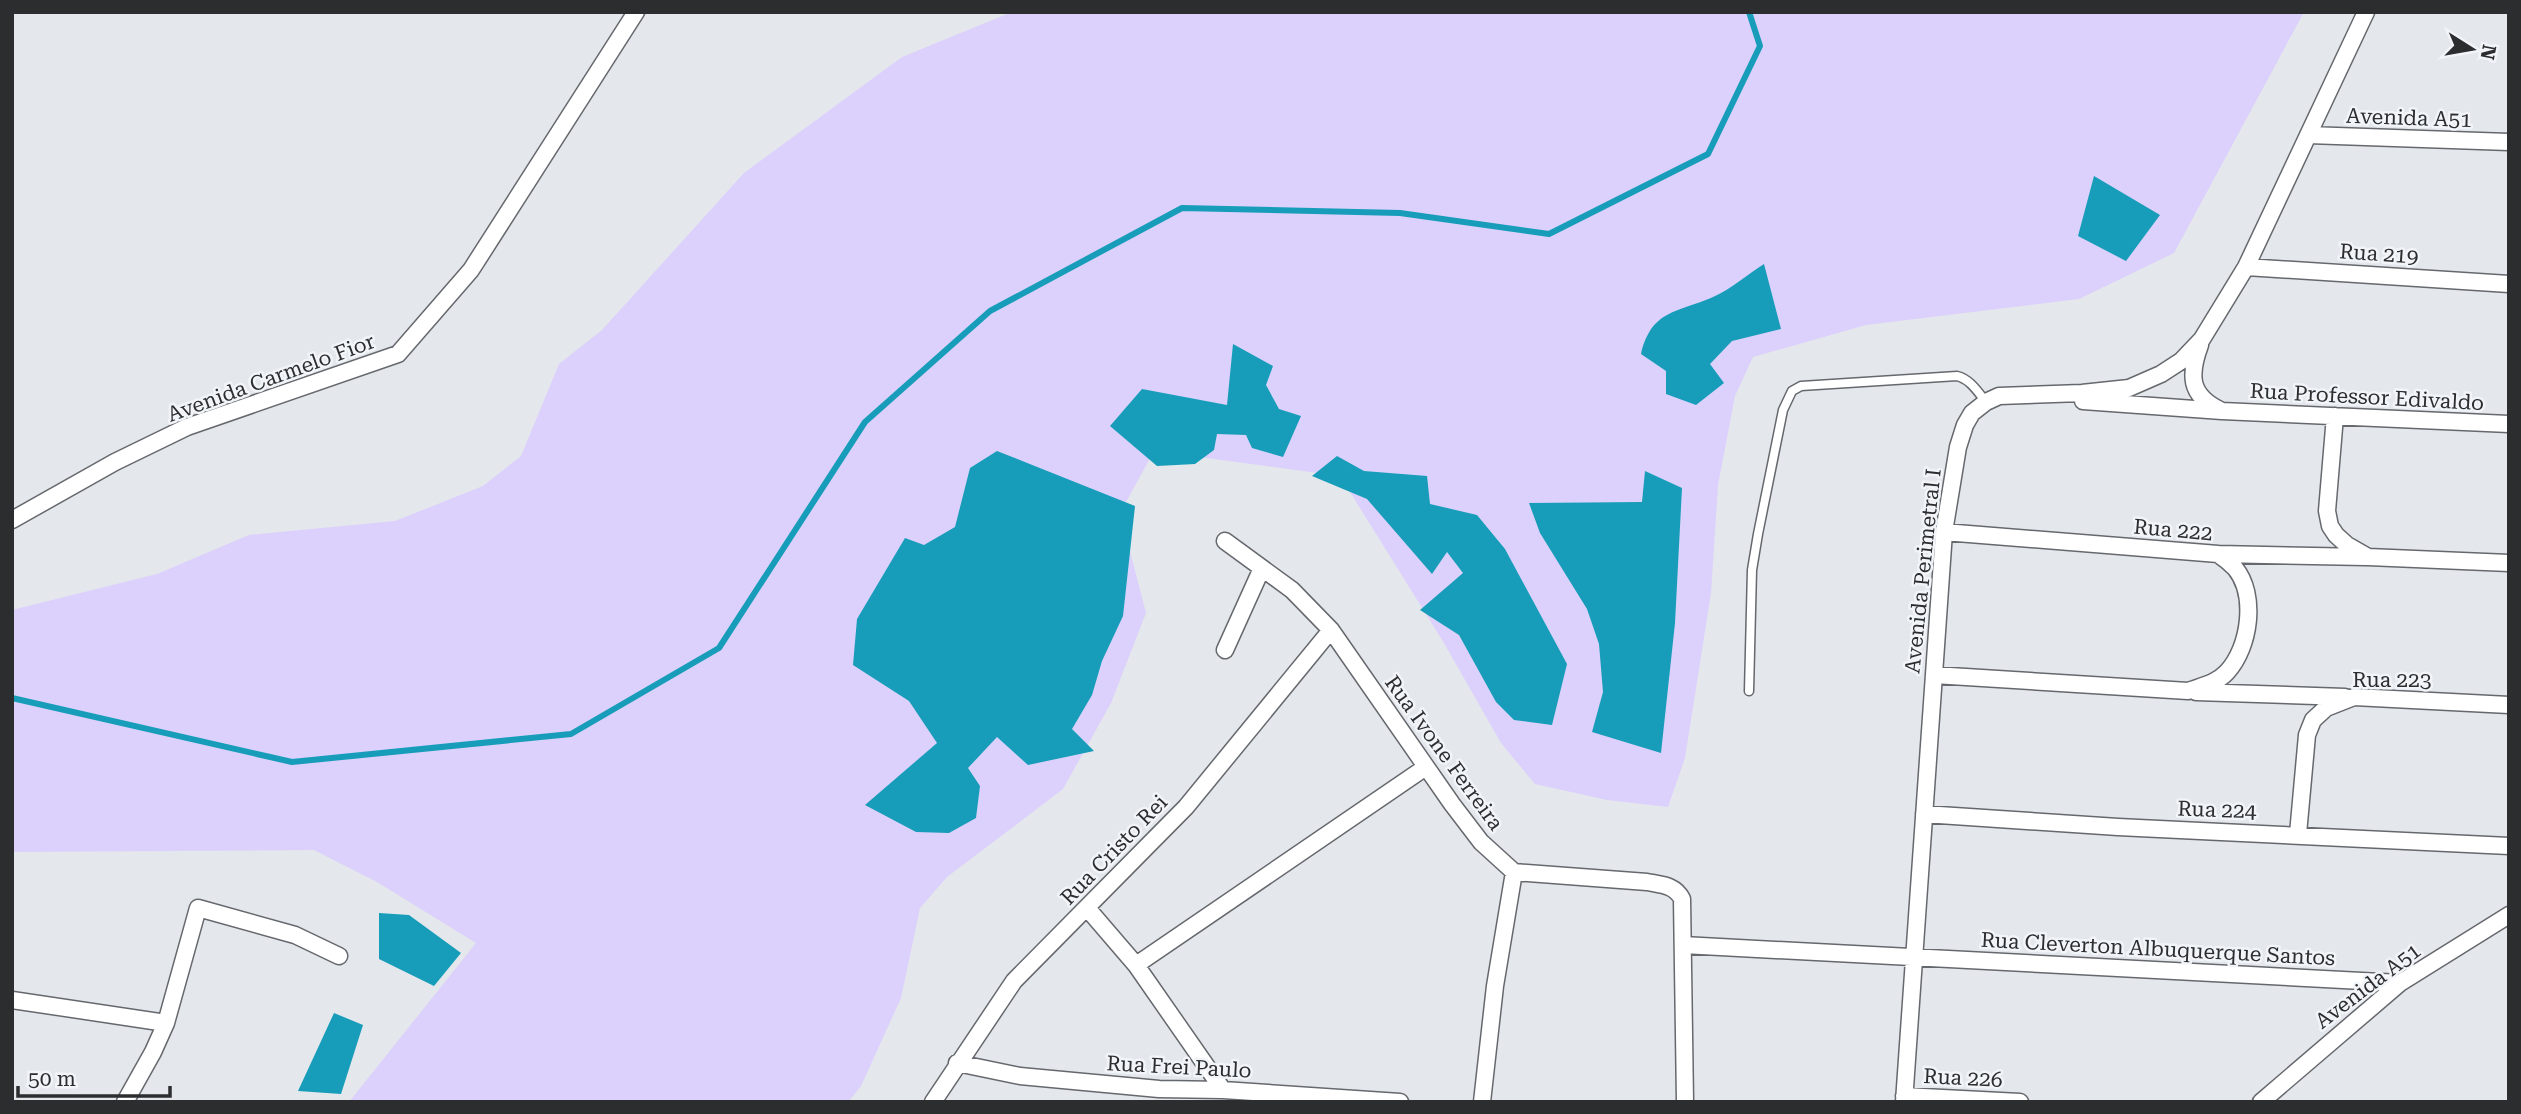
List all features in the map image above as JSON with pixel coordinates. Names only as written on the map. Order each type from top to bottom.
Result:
[{"type":"street","name":"Avenida Carmelo Fior","points":[[12,520],[115,462],[187,427],[398,354],[471,270],[636,12]]},
{"type":"street","points":[[1986,402],[1999,396],[2082,393],[2129,388],[2161,374],[2181,361],[2202,339],[2246,267],[2366,12]]},
{"type":"street","name":"Avenida A51","points":[[2308,135],[2509,142]]},
{"type":"street","name":"Rua 219","points":[[2246,267],[2509,284]]},
{"type":"street","name":"Rua Professor Edivaldo","points":[[2202,339],[2193,370],[2196,390],[2209,405],[2222,411]]},
{"type":"street","name":"Rua Professor Edivaldo","points":[[2007,396],[2222,411],[2509,424]]},
{"type":"street","name":"Avenida Perimetral I","points":[[1904,1099],[1944,532],[1958,447],[1965,425],[1972,414],[1986,402]]},
{"type":"street","points":[[2335,416],[2327,500],[2328,518],[2342,542],[2368,557]]},
{"type":"street","name":"Rua 222","points":[[1934,675],[2188,691],[2216,681],[2227,672],[2242,647],[2247,626],[2248,607],[2242,579],[2234,567],[2218,554],[1944,532]]},
{"type":"street","name":"Rua Ivone Ferreira","points":[[1225,541],[1292,590],[1331,630],[1481,842],[1514,872]]},
{"type":"street","points":[[2218,554],[2509,563]]},
{"type":"street","points":[[1225,650],[1262,568]]},
{"type":"street","name":"Rua Cristo Rei","points":[[933,1102],[1014,981],[1186,807],[1331,630]]},
{"type":"street","points":[[2188,691],[2354,697]]},
{"type":"street","name":"Rua 223","points":[[2298,834],[2304,752],[2309,726],[2326,708],[2354,697],[2509,705]]},
{"type":"street","points":[[1136,965],[1426,767]]},
{"type":"street","name":"Rua 224","points":[[1924,814],[2118,827],[2509,846]]},
{"type":"street","points":[[1482,1102],[1494,986],[1514,872],[1647,883],[1674,888],[1682,899],[1685,1102]]},
{"type":"street","points":[[125,1102],[166,1023],[198,908],[295,935],[339,956]]},
{"type":"street","points":[[1087,908],[1136,965],[1223,1090]]},
{"type":"street","name":"Avenida A51","points":[[2261,1102],[2400,983],[2509,915]]},
{"type":"street","name":"Rua Cleverton Albuquerque Santos","points":[[1684,945],[2400,983]]},
{"type":"street","points":[[12,1000],[166,1023]]},
{"type":"street","name":"Rua Frei Paulo","points":[[957,1063],[1020,1076],[1159,1089],[1223,1090],[1400,1102]]},
{"type":"street","name":"Rua 226","points":[[1904,1099],[2020,1102]]},
{"type":"lane","points":[[1749,691],[1752,570],[1772,455],[1783,410],[1791,391],[1801,386],[1957,376],[1972,386],[1986,402]]},
{"type":"shaded area","points":[[1012,12],[2304,12],[2174,253],[2079,299],[1866,325],[1753,357],[1735,396],[1718,485],[1711,593],[1685,758],[1668,807],[1607,800],[1535,784],[1501,743],[1444,643],[1340,476],[1154,451],[1120,513],[1146,613],[1111,703],[1063,789],[947,877],[920,908],[901,998],[861,1086],[848,1102],[349,1102],[476,943],[377,882],[314,850],[12,852],[12,610],[157,574],[249,535],[395,521],[483,486],[521,456],[559,364],[602,330],[744,173],[902,57]]},
{"type":"water","points":[[2094,176],[2160,215],[2126,261],[2078,236]]},
{"type":"water","points":[[1764,264],[1781,329],[1732,341],[1710,364],[1724,383],[1696,405],[1666,394],[1666,371],[1641,354],[1652,328],[1659,320],[1677,310],[1720,294]]},
{"type":"water","points":[[1233,344],[1273,366],[1266,385],[1279,409],[1301,416],[1283,457],[1252,448],[1246,435],[1217,434],[1214,450],[1195,464],[1157,466],[1110,426],[1142,389],[1227,405]]},
{"type":"water","points":[[997,451],[1135,506],[1123,616],[1102,661],[1092,695],[1072,729],[1094,751],[1028,765],[997,737],[968,768],[980,786],[976,818],[949,833],[916,832],[865,805],[937,743],[909,701],[853,665],[857,619],[905,538],[924,545],[955,527],[970,468]]},
{"type":"water","points":[[1337,456],[1364,471],[1427,476],[1430,504],[1477,515],[1505,549],[1567,664],[1552,725],[1514,720],[1496,702],[1459,635],[1420,610],[1463,573],[1447,552],[1432,574],[1367,499],[1312,476]]},
{"type":"water","points":[[1645,471],[1682,488],[1675,623],[1661,753],[1592,732],[1603,692],[1599,644],[1587,609],[1540,533],[1529,503],[1642,502]]},
{"type":"water","points":[[379,913],[409,915],[461,953],[434,986],[379,959]]},
{"type":"water","points":[[334,1013],[363,1025],[341,1094],[298,1091]]},
{"type":"waterway","points":[[12,698],[292,762],[571,734],[719,648],[865,422],[990,311],[1182,208],[1400,213],[1549,234],[1708,154],[1760,46],[1749,12]]}]
